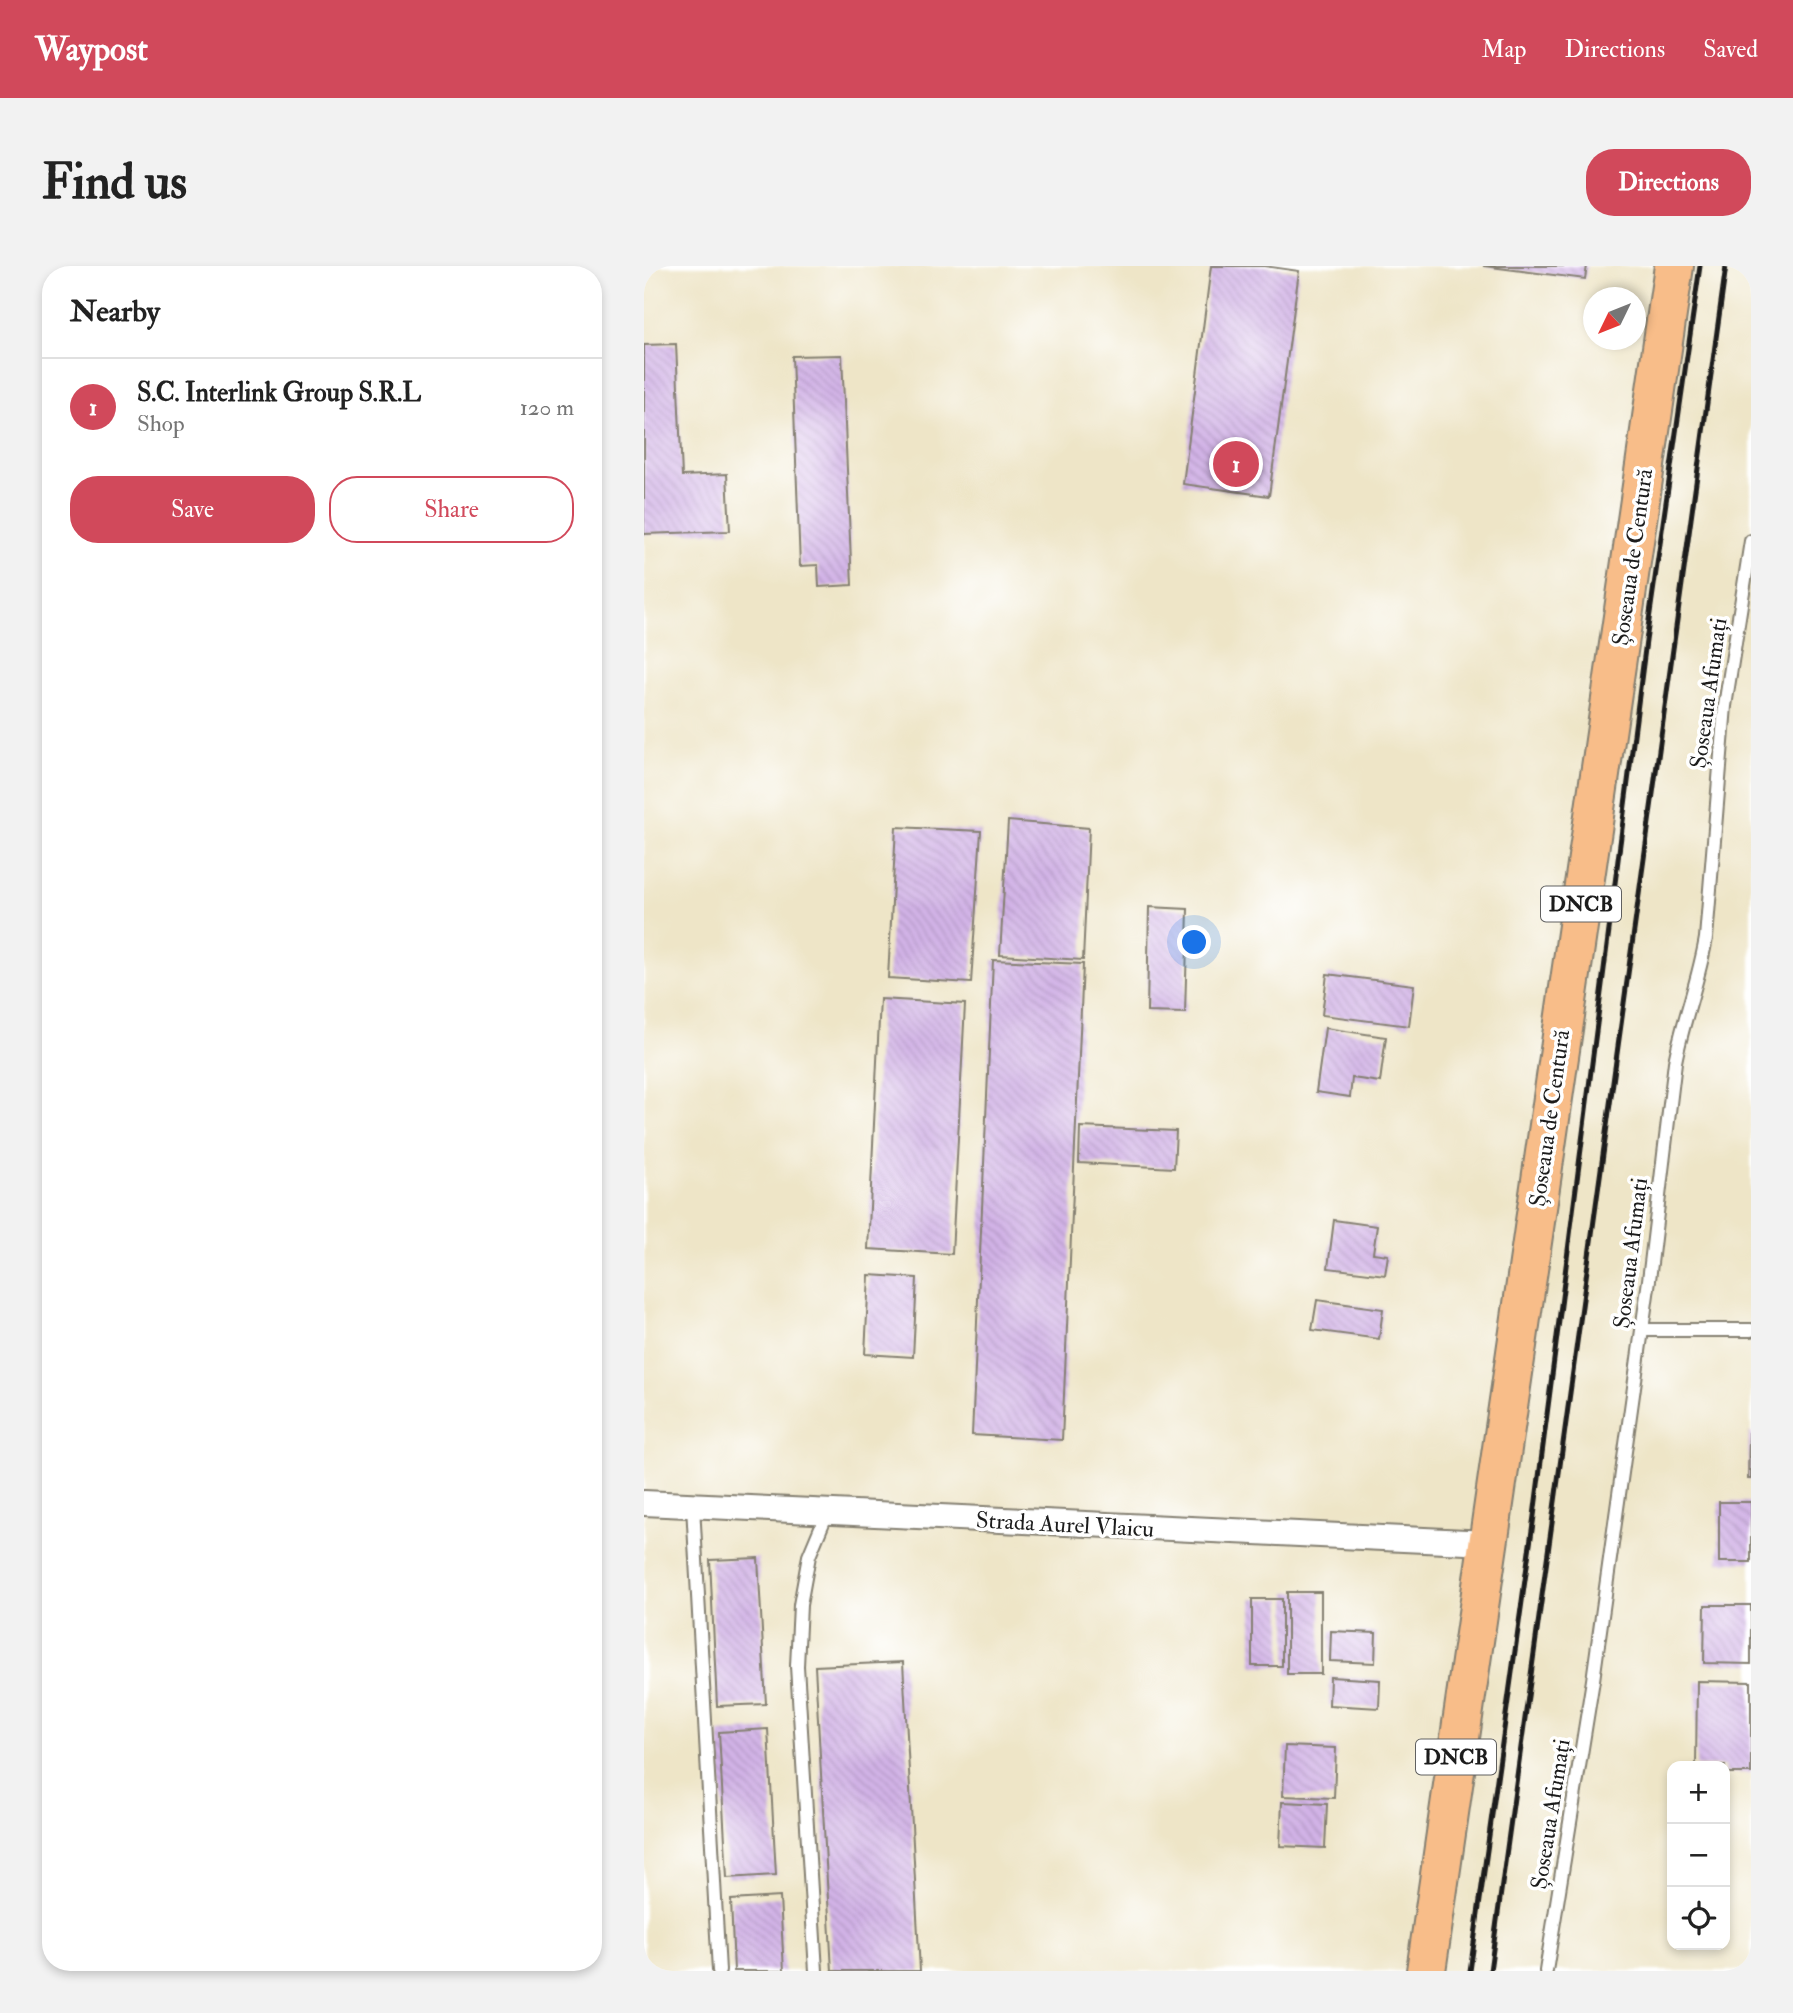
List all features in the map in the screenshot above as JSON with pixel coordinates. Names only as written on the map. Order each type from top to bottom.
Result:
[{"type":"main road","name":"Șoseaua de Centură","points":[[1426,1971],[1674,266]]},
{"type":"street","name":"Strada Aurel Vlaicu","points":[[644,1503],[1487,1543]]},
{"type":"lane","name":"Șoseaua Afumați","points":[[1546,1971],[1592,1680],[1642,1329],[1675,1062],[1680,1032],[1701,969],[1706,938],[1725,706],[1751,541]]},
{"type":"lane","points":[[1642,1329],[1751,1330]]},
{"type":"lane","points":[[693,1506],[719,1971]]},
{"type":"lane","points":[[816,1971],[797,1666],[800,1605],[809,1556],[827,1513]]},
{"type":"building","points":[[1211,266],[1264,266],[1299,271],[1269,496],[1183,484]]},
{"type":"building","points":[[1483,266],[1587,266],[1585,279]]},
{"type":"building","points":[[676,344],[682,476],[727,474],[730,531],[644,534],[644,345]]},
{"type":"building","points":[[842,355],[852,585],[819,587],[818,565],[800,566],[792,356]]},
{"type":"building","points":[[1008,821],[1089,828],[1083,960],[1000,955]]},
{"type":"building","points":[[896,827],[981,831],[971,983],[888,978]]},
{"type":"building","points":[[1149,907],[1188,909],[1185,1013],[1147,1012]]},
{"type":"building","points":[[993,960],[1083,964],[1062,1440],[972,1435]]},
{"type":"building","points":[[1327,974],[1414,985],[1409,1026],[1322,1015]]},
{"type":"building","points":[[880,999],[965,1004],[952,1254],[868,1249]]},
{"type":"building","points":[[1325,1028],[1386,1037],[1380,1082],[1352,1078],[1350,1097],[1316,1092]]},
{"type":"building","points":[[1080,1127],[1176,1131],[1174,1168],[1079,1163]]},
{"type":"building","points":[[1334,1220],[1377,1226],[1373,1253],[1388,1255],[1385,1275],[1328,1268]]},
{"type":"building","points":[[869,1275],[917,1278],[913,1357],[865,1354]]},
{"type":"building","points":[[1317,1300],[1383,1309],[1379,1339],[1312,1330]]},
{"type":"building","points":[[1751,1433],[1751,1479],[1748,1479]]},
{"type":"building","points":[[1719,1502],[1751,1502],[1751,1562],[1719,1562]]},
{"type":"building","points":[[758,1558],[766,1704],[717,1706],[710,1560]]},
{"type":"building","points":[[1287,1592],[1321,1592],[1321,1674],[1287,1674]]},
{"type":"building","points":[[1252,1599],[1282,1599],[1282,1666],[1252,1666]]},
{"type":"building","points":[[1705,1605],[1751,1605],[1751,1664],[1704,1663]]},
{"type":"building","points":[[1331,1631],[1376,1633],[1375,1663],[1330,1661]]},
{"type":"building","points":[[903,1662],[920,1971],[832,1971],[815,1666]]},
{"type":"building","points":[[1330,1677],[1380,1680],[1379,1708],[1329,1705]]},
{"type":"building","points":[[1697,1681],[1751,1682],[1751,1773],[1730,1773],[1730,1761],[1696,1761]]},
{"type":"building","points":[[768,1729],[776,1875],[727,1878],[719,1732]]},
{"type":"building","points":[[1285,1746],[1336,1748],[1334,1798],[1283,1796]]},
{"type":"building","points":[[1282,1802],[1327,1804],[1325,1848],[1280,1846]]},
{"type":"building","points":[[780,1897],[784,1971],[734,1971],[731,1900]]},
{"type":"railway","points":[[1470,1971],[1534,1516],[1646,641],[1700,266]]},
{"type":"railway","points":[[1490,1971],[1726,266]]},
{"type":"place","name":"S.C. Interlink Group S.R.L","points":[[1236,464]]}]
